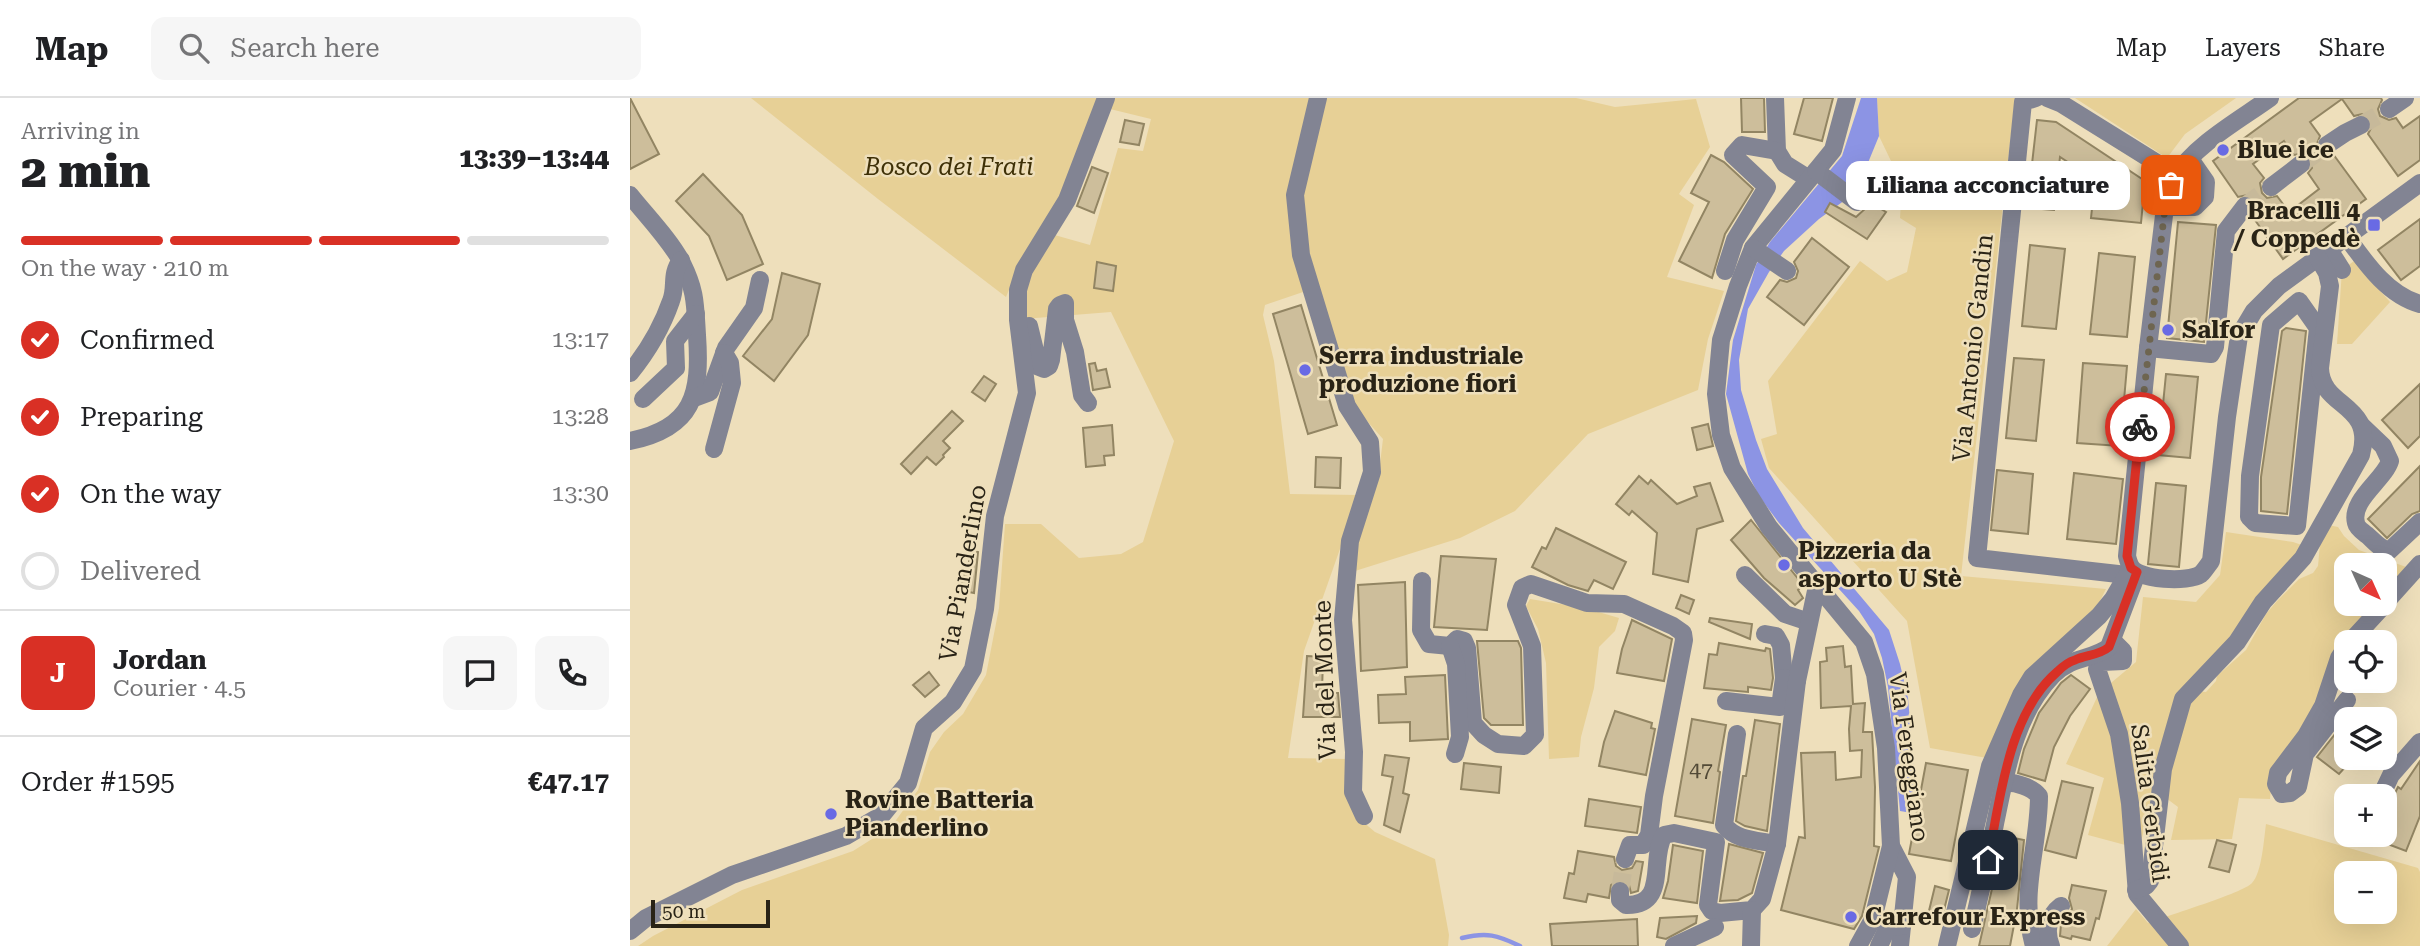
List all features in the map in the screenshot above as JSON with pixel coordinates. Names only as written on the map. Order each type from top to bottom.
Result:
[{"type":"street","name":"Via Pianderlino","points":[[630,931],[646,918],[732,875],[846,836],[882,815],[908,783],[924,728],[953,702],[973,669],[981,637],[995,516],[1027,393],[1018,290],[1024,270],[1067,200],[1106,98]]},
{"type":"street","name":"Via del Monte","points":[[1318,98],[1295,195],[1301,255],[1347,406],[1370,442],[1372,472],[1350,541],[1343,620],[1354,752],[1353,792],[1364,816]]},
{"type":"street","points":[[1775,98],[1777,151],[1785,163],[1816,176],[1854,200]]},
{"type":"street","name":"Via Fereggiano","points":[[1847,98],[1833,150],[1816,176],[1757,250],[1738,286],[1721,340],[1716,394],[1721,435],[1732,468],[1769,527],[1864,642],[1875,674],[1886,748],[1891,846],[1907,877],[1900,946]]},
{"type":"street","points":[[2046,98],[2062,104],[2176,175]]},
{"type":"street","points":[[1972,929],[2008,759],[2027,709],[2054,674],[2071,661],[2105,651],[2113,641],[2132,572],[2127,556],[2148,348],[2165,207],[2176,175],[2203,146],[2270,98]]},
{"type":"street","points":[[2389,109],[2406,98]]},
{"type":"street","name":"Via Antonio Gandin","points":[[2030,100],[1977,558],[2132,572]]},
{"type":"street","points":[[2327,145],[2361,125]]},
{"type":"street","points":[[1725,271],[1735,240],[1767,187],[1734,155],[1742,145],[1777,151]]},
{"type":"street","points":[[2165,207],[2195,207],[2205,197],[2206,182],[2190,159]]},
{"type":"street","points":[[2271,187],[2301,164]]},
{"type":"street","points":[[2132,572],[2148,577],[2184,580],[2201,574],[2211,561],[2239,336],[2254,311],[2279,286],[2323,252],[2420,183]]},
{"type":"street","points":[[630,195],[681,260],[696,294],[699,368],[694,398],[678,421],[653,436],[630,441]]},
{"type":"street","points":[[2148,348],[2211,354],[2216,347],[2226,231],[2245,206]]},
{"type":"street","points":[[2346,236],[2368,267],[2392,289],[2420,304]]},
{"type":"street","points":[[1757,250],[1782,267]]},
{"type":"street","points":[[2323,252],[2342,270]]},
{"type":"street","points":[[2323,252],[2330,286],[2320,368],[2321,382],[2356,415],[2362,426],[2387,450],[2390,461],[2384,473],[2363,496],[2356,519],[2358,526],[2382,549],[2389,551],[2420,522]]},
{"type":"street","points":[[630,373],[651,344],[672,299],[674,270],[681,260]]},
{"type":"street","points":[[694,398],[710,392],[724,353],[754,308],[760,280]]},
{"type":"street","points":[[2299,301],[2318,328],[2297,526],[2255,523],[2249,517],[2250,476],[2271,325],[2299,301]]},
{"type":"street","points":[[1019,324],[1031,329],[1039,367],[1044,369],[1049,366],[1057,309],[1060,304],[1065,303],[1065,320],[1075,352],[1082,395],[1088,403]]},
{"type":"street","points":[[643,399],[676,368],[675,341],[696,314]]},
{"type":"street","points":[[714,449],[732,383],[730,363],[724,353]]},
{"type":"street","points":[[2136,890],[2150,881],[2162,779],[2183,699],[2237,642],[2263,602],[2303,558],[2361,455],[2362,426]]},
{"type":"street","points":[[2398,589],[2420,564]]},
{"type":"street","points":[[1947,946],[1990,766],[2021,695],[2032,677],[2099,616],[2132,572]]},
{"type":"street","points":[[1745,575],[1785,614],[1809,622]]},
{"type":"street","points":[[1422,581],[1421,630],[1429,644],[1450,646]]},
{"type":"street","points":[[1450,646],[1457,639],[1464,641],[1467,648],[1472,723],[1498,744],[1524,746],[1535,735],[1532,646],[1516,605],[1522,588],[1531,583],[1587,603],[1624,604],[1683,633],[1684,640],[1649,835],[1643,845],[1630,845],[1625,859]]},
{"type":"street","points":[[1726,701],[1780,707],[1809,622],[1816,586]]},
{"type":"street","points":[[2361,630],[2373,616]]},
{"type":"street","points":[[1620,891],[1620,900],[1626,905],[1636,905],[1646,900],[1654,890],[1660,842],[1664,835],[1674,833],[1716,842],[1708,905],[1712,911],[1720,914],[1752,910],[1762,899],[1777,844],[1791,679],[1776,636],[1765,634]]},
{"type":"street","name":"Salita Gerbidi","points":[[2113,641],[2123,651],[2123,662],[2102,662],[2096,669],[2119,734],[2130,803],[2136,890],[2138,896],[2180,946]]},
{"type":"street","points":[[1450,646],[1456,664],[1460,737],[1455,754]]},
{"type":"street","points":[[2334,673],[2323,706],[2306,736],[2278,773],[2276,785],[2282,794],[2290,793],[2298,787],[2305,754],[2347,701]]},
{"type":"street","points":[[1737,734],[1724,825],[1730,833],[1737,836],[1777,844]]},
{"type":"street","points":[[2387,784],[2391,775],[2420,742]]},
{"type":"street","points":[[2004,783],[2020,785],[2035,791],[2039,796],[2028,892],[2028,926],[2034,946]]},
{"type":"street","points":[[1858,946],[1873,919],[1891,846]]},
{"type":"street","points":[[1877,904],[1884,899],[1896,899],[1904,903]]},
{"type":"street","points":[[2051,946],[2048,927],[2053,912],[2061,906]]},
{"type":"street","points":[[1751,946],[1752,910]]},
{"type":"street","points":[[1879,946],[1888,927],[1902,926]]},
{"type":"street","points":[[1674,946],[1715,927]]},
{"type":"green space","name":"Bosco dei Frati","points":[[751,98],[1099,98],[1062,199],[1018,268],[1006,297]]},
{"type":"green space","points":[[1112,98],[1312,98],[1292,194],[1306,291],[1265,305],[1263,315],[1274,361],[1290,494],[1359,495],[1304,651],[1288,758],[1348,759],[1362,821],[1375,832],[1435,859],[1449,935],[1448,946],[638,946],[742,890],[853,851],[891,827],[918,790],[930,752],[944,732],[963,714],[986,675],[999,608],[1005,524],[1041,524],[1079,558],[1121,554],[1143,542],[1174,441],[1111,312],[1023,319],[1026,285],[1051,234],[1090,245],[1118,148],[1143,151],[1151,119],[1110,109]]},
{"type":"green space","points":[[1324,98],[1576,98],[1615,107],[1696,99],[1710,147],[1679,194],[1694,205],[1667,277],[1724,291],[1708,339],[1698,390],[1588,434],[1515,511],[1460,538],[1355,571],[1356,541],[1379,472],[1383,439],[1351,403],[1301,222],[1300,196]]},
{"type":"green space","points":[[1877,98],[2015,98],[1961,576],[2106,589],[2091,619],[1987,758],[1930,748],[1907,621],[1769,468],[1761,439],[1777,434],[1768,381],[1860,261],[1887,281],[1907,272],[1916,228],[1900,218],[1902,184],[1879,136]]},
{"type":"green space","points":[[2075,98],[2236,98],[2185,134],[2167,158]]},
{"type":"green space","points":[[2354,261],[2390,302],[2352,344],[2337,344],[2342,270]]},
{"type":"green space","points":[[2328,525],[2338,527],[2359,550],[2367,553],[2334,553],[2334,616],[2370,616],[2363,630],[2334,630],[2334,682],[2308,729],[2273,770],[2270,799],[2239,798],[2232,839],[2171,840],[2178,807],[2166,798],[2167,787],[2188,702],[2197,691],[2206,692],[2217,676],[2246,650],[2266,614],[2277,601],[2299,579],[2313,573],[2318,566],[2321,533]]},
{"type":"green space","points":[[2226,532],[2305,546],[2172,715],[2142,838],[2129,846],[2088,835],[2104,778],[2066,764],[2099,693],[2136,662],[2143,597],[2196,602],[2220,575]]},
{"type":"green space","points":[[2398,564],[2409,568],[2398,580]]},
{"type":"green space","points":[[1530,599],[1585,608],[1619,618],[1615,631],[1599,647],[1594,688],[1581,737],[1579,757],[1549,759],[1546,663],[1538,629],[1526,606]]},
{"type":"green space","points":[[2266,824],[2334,844],[2334,847],[2345,847],[2394,861],[2334,861],[2334,924],[2397,924],[2397,862],[2418,868],[2420,946],[2107,946],[2136,909],[2148,923],[2220,898],[2252,883],[2260,864]]},
{"type":"water","points":[[1861,98],[1877,98],[1879,136],[1856,192],[1819,219],[1784,251],[1769,272],[1748,309],[1739,360],[1741,390],[1767,469],[1803,528],[1889,630],[1908,698],[1914,769],[1912,813],[1900,811],[1888,687],[1874,634],[1859,611],[1779,523],[1759,496],[1748,474],[1726,394],[1733,340],[1756,265],[1770,242],[1842,156]]},
{"type":"building","points":[[630,98],[659,154],[630,169]]},
{"type":"building","points":[[1741,98],[1764,98],[1765,132],[1742,132]]},
{"type":"building","points":[[1804,98],[1833,98],[1822,141],[1794,134]]},
{"type":"building","points":[[2299,98],[2381,98],[2378,109],[2380,116],[2389,120],[2396,118],[2403,128],[2420,116],[2420,160],[2398,176],[2368,134],[2372,126],[2371,119],[2362,114],[2354,116],[2342,99],[2310,122],[2320,136],[2316,146],[2323,155],[2333,154],[2366,199],[2283,259],[2252,216],[2256,208],[2255,201],[2247,195],[2238,197],[2213,161]],"holes":[[[2284,141],[2294,155],[2305,153],[2310,158],[2312,168],[2308,173],[2319,189],[2289,212],[2277,196],[2267,198],[2262,193],[2260,183],[2264,178],[2253,164]]]},
{"type":"building","points":[[1125,120],[1144,124],[1139,145],[1120,142]]},
{"type":"building","points":[[2037,120],[2056,122],[2145,181],[2141,223],[2091,218],[2095,180],[2060,157],[2054,210],[2027,208]]},
{"type":"building","points":[[1711,155],[1724,162],[1753,189],[1725,234],[1712,278],[1679,261],[1709,202],[1691,193]]},
{"type":"building","points":[[1092,167],[1108,173],[1094,213],[1077,206]]},
{"type":"building","points":[[703,174],[742,215],[763,264],[727,280],[709,236],[676,201]]},
{"type":"building","points":[[1874,183],[1885,189],[1876,206],[1886,212],[1867,239],[1825,212],[1830,203],[1856,217],[1866,208],[1866,196]]},
{"type":"building","points":[[2420,219],[2420,266],[2401,280],[2378,250]]},
{"type":"building","points":[[2178,222],[2216,225],[2204,342],[2167,338]]},
{"type":"building","points":[[1812,238],[1849,267],[1804,325],[1767,297],[1780,280],[1787,282],[1796,278],[1798,271],[1794,262]]},
{"type":"building","points":[[2030,245],[2065,249],[2056,329],[2022,326]]},
{"type":"building","points":[[2099,253],[2135,257],[2127,337],[2090,334]]},
{"type":"building","points":[[1097,262],[1116,266],[1113,291],[1094,288]]},
{"type":"building","points":[[782,273],[820,284],[808,335],[774,381],[743,356],[772,319]]},
{"type":"building","name":"Serra industriale produzione fiori","points":[[1301,305],[1337,425],[1308,434],[1273,314]]},
{"type":"building","points":[[2286,328],[2306,331],[2287,514],[2261,511],[2261,477],[2282,331]]},
{"type":"building","points":[[2014,358],[2044,360],[2036,441],[2006,438]]},
{"type":"building","points":[[1095,363],[1097,371],[1106,369],[1110,387],[1093,390],[1089,364]]},
{"type":"building","points":[[2083,363],[2127,366],[2120,446],[2077,443]]},
{"type":"building","points":[[2166,374],[2198,377],[2190,458],[2158,455]]},
{"type":"building","points":[[984,376],[996,384],[985,401],[972,392]]},
{"type":"building","points":[[2420,384],[2420,436],[2408,448],[2382,420]]},
{"type":"building","points":[[952,411],[963,421],[943,441],[950,448],[936,465],[927,457],[911,474],[901,464]]},
{"type":"building","points":[[1708,424],[1713,446],[1697,450],[1692,428]]},
{"type":"building","points":[[1112,425],[1114,455],[1104,456],[1105,465],[1086,467],[1083,428]]},
{"type":"building","points":[[1316,457],[1341,458],[1340,488],[1315,487]]},
{"type":"building","points":[[2420,466],[2420,511],[2412,514],[2387,538],[2368,519]]},
{"type":"building","points":[[1997,470],[2033,474],[2028,534],[1991,530]]},
{"type":"building","points":[[2074,473],[2123,479],[2116,544],[2067,539]]},
{"type":"building","points":[[1639,476],[1648,484],[1651,480],[1677,504],[1697,496],[1694,487],[1710,483],[1723,521],[1697,529],[1688,582],[1653,574],[1657,533],[1632,511],[1629,515],[1616,504]]},
{"type":"building","points":[[2156,483],[2186,486],[2179,567],[2148,564]]},
{"type":"building","points":[[1751,520],[1803,585],[1798,590],[1803,598],[1795,605],[1764,578],[1731,540]]},
{"type":"building","points":[[1556,528],[1626,562],[1613,589],[1594,580],[1588,591],[1568,585],[1532,567],[1542,547],[1546,549]]},
{"type":"building","points":[[973,551],[978,552],[974,593],[959,590]]},
{"type":"building","points":[[1441,556],[1496,559],[1487,630],[1434,627]]},
{"type":"building","points":[[1405,582],[1407,667],[1361,671],[1358,585]]},
{"type":"building","points":[[1681,595],[1694,600],[1689,614],[1676,608]]},
{"type":"building","points":[[1710,618],[1752,624],[1750,639],[1709,622]]},
{"type":"building","points":[[1632,620],[1672,639],[1664,681],[1617,673]]},
{"type":"building","points":[[1477,641],[1518,641],[1521,648],[1523,725],[1491,725],[1484,718]]},
{"type":"building","points":[[1719,643],[1765,651],[1766,648],[1770,649],[1773,678],[1771,690],[1748,687],[1748,692],[1704,688],[1709,654],[1717,655]]},
{"type":"building","points":[[1843,646],[1845,667],[1851,666],[1853,704],[1865,703],[1863,732],[1872,732],[1874,846],[1879,847],[1862,916],[1854,929],[1781,910],[1799,837],[1805,838],[1801,753],[1835,752],[1836,780],[1861,777],[1862,750],[1850,751],[1851,706],[1821,708],[1820,662],[1827,661],[1826,648]]},
{"type":"building","points":[[1307,656],[1323,657],[1322,693],[1338,693],[1340,717],[1303,717]]},
{"type":"building","points":[[929,672],[939,685],[925,697],[913,685]]},
{"type":"building","points":[[1445,675],[1448,739],[1410,741],[1410,722],[1379,723],[1378,695],[1406,694],[1405,677]]},
{"type":"building","points":[[2071,675],[2090,689],[2070,716],[2054,747],[2045,781],[2018,773],[2024,749],[2039,713],[2061,683]]},
{"type":"building","points":[[1615,711],[1652,723],[1651,728],[1655,729],[1646,775],[1599,766]]},
{"type":"building","points":[[1692,719],[1726,725],[1713,823],[1675,816]]},
{"type":"building","points":[[1755,720],[1780,724],[1767,831],[1736,821]]},
{"type":"building","points":[[2334,735],[2334,770],[2343,770],[2339,774],[2317,757]]},
{"type":"building","points":[[1385,755],[1409,758],[1403,793],[1409,795],[1400,832],[1384,825],[1393,777],[1382,775]]},
{"type":"building","points":[[2420,761],[2420,816],[2406,851],[2396,847],[2397,789],[2401,789]]},
{"type":"building","points":[[1464,763],[1501,767],[1499,793],[1461,789]]},
{"type":"building","points":[[1926,763],[1968,770],[1951,861],[1909,854]]},
{"type":"building","points":[[2062,781],[2093,788],[2076,858],[2045,850]]},
{"type":"building","points":[[1589,799],[1641,807],[1637,833],[1585,826]]},
{"type":"building","points":[[2004,836],[2024,840],[2010,946],[1979,946]]},
{"type":"building","points":[[2217,840],[2236,845],[2229,872],[2209,867]]},
{"type":"building","points":[[1729,844],[1763,853],[1752,893],[1738,900],[1720,901]]},
{"type":"building","points":[[1673,845],[1703,851],[1697,903],[1663,898]]},
{"type":"building","points":[[1578,851],[1614,857],[1616,866],[1622,870],[1632,868],[1636,861],[1643,862],[1638,891],[1631,893],[1629,885],[1619,880],[1611,885],[1609,898],[1588,894],[1586,902],[1564,898],[1569,873],[1574,874]]},
{"type":"building","points":[[2072,885],[2106,891],[2090,940],[2060,936],[2061,924],[2072,909],[2069,898]]},
{"type":"building","points":[[1935,886],[1949,890],[1941,922],[1927,919]]},
{"type":"building","points":[[1697,916],[1696,923],[1666,939],[1657,937],[1660,918]]},
{"type":"building","points":[[1637,919],[1638,946],[1552,946],[1550,924]]},
{"type":"waterway","points":[[1462,938],[1492,936],[1520,946]]},
{"type":"tunnel","points":[[2361,125],[2389,109]]},
{"type":"tunnel","points":[[2301,164],[2327,145]]},
{"type":"tunnel","points":[[2245,206],[2271,187]]},
{"type":"tunnel","points":[[1620,891],[1625,859]]},
{"type":"way so far","points":[[2140,427],[2165,207],[2171,185]]},
{"type":"place","name":"Blue ice","points":[[2223,150]]},
{"type":"place","name":"Liliana acconciature","points":[[2171,185]]},
{"type":"place","name":"Bracelli 4 / Coppedè","points":[[2374,225]]},
{"type":"place","name":"Salfor","points":[[2168,330]]},
{"type":"place","name":"Serra industriale produzione fiori","points":[[1305,370]]},
{"type":"place","name":"Pizzeria da asporto U Stè","points":[[1784,565]]},
{"type":"place","name":"Rovine Batteria Pianderlino","points":[[831,814]]},
{"type":"place","name":"Carrefour Express","points":[[1851,917]]},
{"type":"route","points":[[1988,860],[2008,759],[2027,709],[2054,674],[2071,661],[2105,651],[2113,641],[2137,572],[2131,568],[2127,556],[2140,427]]}]
